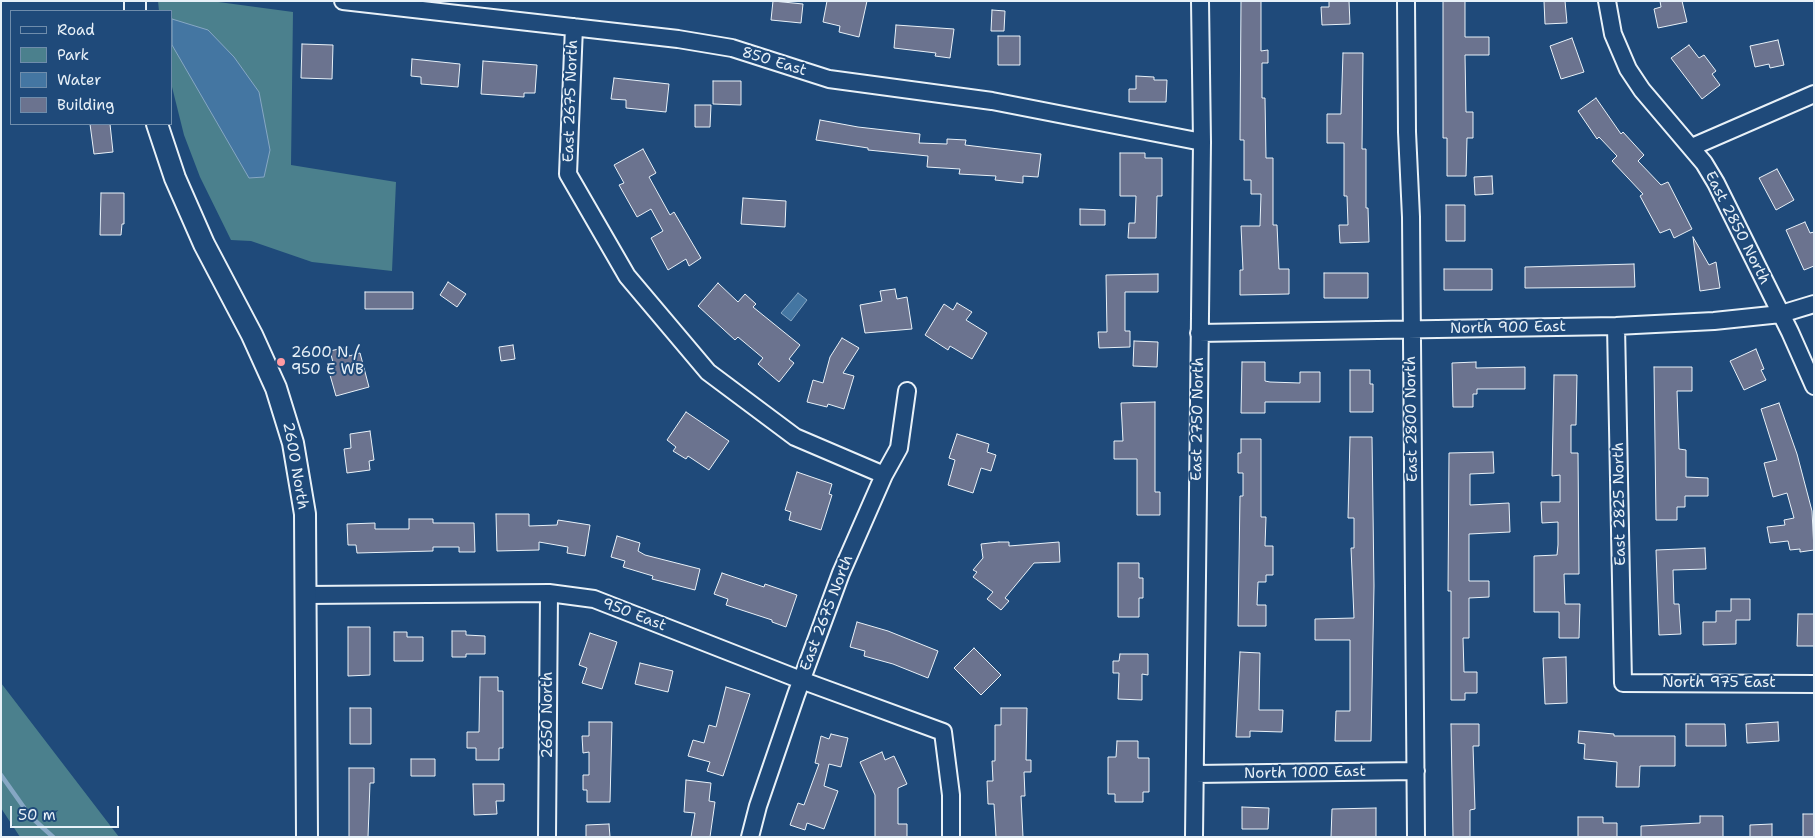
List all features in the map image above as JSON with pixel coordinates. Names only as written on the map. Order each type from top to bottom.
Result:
[{"type":"main road","name":"2600 North","points":[[157,125],[175,178],[200,236],[252,334],[285,413],[293,443],[304,514],[308,837]]},
{"type":"street","name":"850 East","points":[[344,1],[732,48],[829,79],[992,101],[1202,142]]},
{"type":"street","name":"East 2750 North","points":[[1194,837],[1202,142],[1200,1]]},
{"type":"street","name":"East 2800 North","points":[[1406,1],[1412,330],[1416,837]]},
{"type":"street","name":"East 2850 North","points":[[1606,1],[1613,34],[1628,69],[1653,104],[1692,147],[1728,204],[1814,386]]},
{"type":"street","name":"East 2675 North","points":[[574,28],[568,174],[627,276],[708,372],[794,437],[884,475]]},
{"type":"street","points":[[1692,147],[1814,94]]},
{"type":"street","name":"North 900 East","points":[[1199,333],[1616,326],[1714,321],[1781,314],[1814,304]]},
{"type":"street","name":"East 2825 North","points":[[1616,326],[1624,683]]},
{"type":"street","name":"East 2675 North","points":[[750,837],[758,806],[801,680],[841,573],[884,475],[899,448],[907,391]]},
{"type":"street","name":"950 East","points":[[306,595],[549,593],[594,599],[801,680],[943,732],[951,795],[951,837]]},
{"type":"street","name":"2650 North","points":[[547,837],[549,593]]},
{"type":"street","name":"North 975 East","points":[[1624,683],[1814,684]]},
{"type":"street","name":"North 1000 East","points":[[1195,774],[1416,772]]},
{"type":"green space","points":[[158,1],[211,1],[293,12],[291,165],[396,182],[392,271],[312,262],[251,241],[231,240],[200,177],[184,135],[172,87],[172,10],[159,10]]},
{"type":"green space","points":[[1,683],[119,837],[20,837],[1,808]]},
{"type":"water","points":[[172,19],[208,30],[234,57],[259,92],[270,150],[264,177],[249,178],[172,45]]},
{"type":"water","points":[[798,293],[807,300],[791,321],[781,313]]},
{"type":"building","points":[[773,1],[803,4],[801,23],[771,20]]},
{"type":"building","points":[[827,1],[867,1],[859,37],[839,32],[840,26],[823,22]]},
{"type":"building","points":[[1241,1],[1261,1],[1261,51],[1268,50],[1268,63],[1262,63],[1262,98],[1265,98],[1266,158],[1273,158],[1273,225],[1277,225],[1279,269],[1289,269],[1289,294],[1240,295],[1240,270],[1243,270],[1241,226],[1260,226],[1261,194],[1251,194],[1251,180],[1244,180],[1244,140],[1240,140]]},
{"type":"building","points":[[1329,1],[1349,1],[1350,24],[1322,25],[1321,7],[1329,7]]},
{"type":"building","points":[[1443,1],[1465,1],[1465,37],[1489,37],[1489,55],[1465,55],[1466,112],[1473,112],[1473,138],[1467,138],[1466,176],[1447,176],[1447,138],[1443,138]]},
{"type":"building","points":[[1544,1],[1565,1],[1567,23],[1545,24]]},
{"type":"building","points":[[1660,1],[1682,1],[1687,22],[1658,28],[1654,9],[1661,7]]},
{"type":"building","points":[[992,10],[1005,11],[1004,31],[991,31]]},
{"type":"building","points":[[896,25],[954,29],[950,58],[935,56],[936,53],[894,48]]},
{"type":"building","points":[[998,36],[1020,36],[1020,65],[998,65]]},
{"type":"building","points":[[1572,38],[1584,72],[1561,79],[1550,46]]},
{"type":"building","points":[[1778,40],[1784,65],[1770,68],[1769,64],[1755,67],[1750,46]]},
{"type":"building","points":[[302,44],[333,45],[332,79],[301,78]]},
{"type":"building","points":[[1689,45],[1699,58],[1704,55],[1716,71],[1712,74],[1720,85],[1702,99],[1671,58]]},
{"type":"building","points":[[1343,53],[1363,53],[1362,149],[1366,149],[1366,208],[1368,208],[1369,242],[1340,243],[1339,225],[1348,225],[1347,196],[1344,196],[1344,143],[1327,143],[1327,114],[1341,114]]},
{"type":"building","points":[[412,59],[460,64],[458,87],[421,84],[421,77],[411,76]]},
{"type":"building","points":[[483,61],[537,65],[535,93],[524,93],[524,97],[481,94]]},
{"type":"building","points":[[1136,76],[1154,77],[1154,80],[1167,80],[1166,102],[1129,102],[1129,89],[1136,89]]},
{"type":"building","points":[[614,78],[669,84],[666,112],[626,108],[626,100],[611,99]]},
{"type":"building","points":[[713,81],[741,81],[741,105],[713,104]]},
{"type":"building","points":[[1596,98],[1621,134],[1623,132],[1644,155],[1638,161],[1661,185],[1668,182],[1692,229],[1674,238],[1670,229],[1660,233],[1640,196],[1643,194],[1612,161],[1617,156],[1599,137],[1597,139],[1578,111]]},
{"type":"building","points":[[695,105],[711,105],[710,127],[695,127]]},
{"type":"building","points":[[820,120],[858,127],[920,134],[919,143],[947,144],[947,139],[966,140],[965,145],[1041,154],[1038,177],[1023,176],[1023,183],[995,180],[996,176],[959,174],[960,169],[927,167],[928,156],[868,150],[868,148],[816,140]]},
{"type":"building","points":[[90,125],[110,125],[113,152],[94,154]]},
{"type":"building","points":[[643,149],[656,173],[649,177],[670,215],[674,212],[701,258],[689,266],[686,259],[668,270],[651,238],[663,231],[651,209],[637,217],[619,185],[624,183],[614,165]]},
{"type":"building","points":[[1120,153],[1145,153],[1145,158],[1162,158],[1162,196],[1157,196],[1156,238],[1128,238],[1129,223],[1135,223],[1136,196],[1120,196]]},
{"type":"building","points":[[1777,169],[1794,200],[1776,210],[1759,178]]},
{"type":"building","points":[[1492,176],[1493,194],[1475,195],[1474,177]]},
{"type":"building","points":[[101,193],[124,193],[124,224],[122,224],[121,235],[100,235]]},
{"type":"building","points":[[743,198],[786,201],[785,227],[741,224]]},
{"type":"building","points":[[1446,205],[1465,205],[1465,241],[1446,241]]},
{"type":"building","points":[[1080,209],[1105,210],[1105,225],[1080,225]]},
{"type":"building","points":[[1805,222],[1810,233],[1814,232],[1814,266],[1804,270],[1786,230]]},
{"type":"building","points":[[1693,237],[1709,265],[1716,262],[1720,288],[1700,291]]},
{"type":"building","points":[[1634,264],[1635,287],[1525,288],[1525,267]]},
{"type":"building","points":[[1444,269],[1492,269],[1492,290],[1444,290]]},
{"type":"building","points":[[1324,273],[1368,273],[1368,298],[1324,298]]},
{"type":"building","points":[[1158,274],[1158,292],[1125,292],[1125,331],[1130,331],[1130,347],[1099,348],[1098,332],[1107,332],[1106,275]]},
{"type":"building","points":[[448,282],[466,294],[457,307],[440,295]]},
{"type":"building","points":[[718,283],[738,302],[745,294],[756,304],[753,307],[800,345],[789,359],[794,363],[779,382],[758,364],[763,358],[738,337],[735,340],[698,306]]},
{"type":"building","points":[[895,289],[897,299],[907,297],[912,329],[865,333],[860,305],[882,301],[880,291]]},
{"type":"building","points":[[365,292],[413,292],[413,309],[365,309]]},
{"type":"building","points":[[957,303],[972,312],[966,320],[987,333],[972,359],[950,346],[948,350],[925,335],[944,304],[953,310]]},
{"type":"building","points":[[842,338],[859,348],[843,373],[854,376],[844,409],[828,404],[827,407],[807,402],[813,380],[823,383],[830,357]]},
{"type":"building","points":[[1134,341],[1158,342],[1157,367],[1133,366]]},
{"type":"building","points":[[513,345],[515,359],[501,361],[499,347]]},
{"type":"building","points":[[347,347],[349,356],[360,353],[369,387],[336,396],[328,368],[334,366],[330,351]]},
{"type":"building","points":[[1756,349],[1764,369],[1761,370],[1766,380],[1744,390],[1730,361]]},
{"type":"building","points":[[1242,362],[1265,362],[1265,381],[1270,382],[1300,383],[1300,372],[1320,372],[1320,402],[1265,402],[1265,413],[1241,413]]},
{"type":"building","points":[[1476,362],[1476,368],[1525,367],[1525,389],[1477,389],[1477,394],[1473,394],[1473,407],[1453,407],[1452,363]]},
{"type":"building","points":[[1654,367],[1692,367],[1692,391],[1677,391],[1679,449],[1686,450],[1686,477],[1708,478],[1708,496],[1685,496],[1685,507],[1677,507],[1677,520],[1656,520]]},
{"type":"building","points":[[1350,370],[1370,370],[1370,384],[1373,384],[1373,412],[1350,412]]},
{"type":"building","points":[[1554,375],[1577,375],[1576,425],[1571,425],[1571,453],[1578,453],[1579,574],[1564,574],[1565,604],[1580,604],[1579,638],[1559,638],[1559,612],[1534,612],[1534,556],[1557,555],[1558,545],[1558,522],[1542,523],[1541,502],[1560,502],[1560,475],[1552,476]]},
{"type":"building","points":[[1155,402],[1155,492],[1160,492],[1160,515],[1137,515],[1137,459],[1114,459],[1114,441],[1123,441],[1121,403]]},
{"type":"building","points":[[1779,403],[1797,454],[1812,511],[1814,550],[1800,552],[1800,549],[1790,550],[1788,541],[1770,543],[1767,527],[1785,525],[1784,520],[1794,518],[1787,493],[1773,497],[1764,463],[1777,460],[1761,409]]},
{"type":"building","points":[[686,412],[729,441],[709,470],[688,456],[686,459],[673,451],[676,447],[667,440]]},
{"type":"building","points":[[370,431],[374,460],[369,461],[370,470],[347,473],[344,449],[351,448],[350,434]]},
{"type":"building","points":[[957,434],[989,444],[987,452],[996,455],[991,471],[981,468],[973,493],[948,485],[955,460],[949,458]]},
{"type":"building","points":[[1350,437],[1372,437],[1374,586],[1371,741],[1335,741],[1336,711],[1350,711],[1350,640],[1315,640],[1315,619],[1354,618],[1351,548],[1354,548],[1354,518],[1348,518]]},
{"type":"building","points":[[1241,439],[1261,439],[1261,517],[1266,517],[1265,546],[1273,546],[1273,575],[1266,575],[1266,582],[1258,582],[1257,605],[1266,605],[1266,626],[1238,626],[1240,496],[1243,496],[1243,473],[1238,473],[1238,453],[1241,453]]},
{"type":"building","points":[[1493,452],[1494,473],[1470,474],[1470,505],[1509,503],[1510,532],[1469,534],[1469,581],[1489,581],[1489,597],[1469,598],[1469,638],[1463,638],[1464,672],[1477,672],[1477,693],[1465,693],[1465,700],[1451,700],[1451,591],[1448,591],[1449,453]]},
{"type":"building","points":[[797,472],[832,484],[829,494],[832,495],[821,530],[789,520],[791,512],[785,510]]},
{"type":"building","points":[[496,514],[529,514],[529,526],[557,525],[558,520],[590,525],[585,556],[567,553],[568,547],[539,542],[539,550],[497,551]]},
{"type":"building","points":[[409,519],[433,519],[433,523],[474,523],[475,552],[459,552],[459,547],[433,547],[433,551],[357,553],[356,545],[348,545],[347,524],[375,523],[375,529],[409,529]]},
{"type":"building","points":[[617,536],[640,543],[638,551],[645,555],[700,569],[695,590],[652,579],[653,576],[623,567],[625,561],[611,557]]},
{"type":"building","points":[[1009,542],[1009,546],[1059,542],[1060,562],[1034,563],[1005,598],[1009,601],[1001,610],[987,599],[993,592],[973,577],[977,572],[973,570],[983,558],[981,544]]},
{"type":"building","points":[[1705,548],[1706,569],[1673,570],[1674,604],[1679,604],[1681,634],[1659,635],[1656,550]]},
{"type":"building","points":[[1118,563],[1139,563],[1139,578],[1143,578],[1143,598],[1139,598],[1139,617],[1118,617]]},
{"type":"building","points":[[722,573],[764,587],[765,584],[797,595],[786,627],[772,622],[772,620],[726,605],[728,599],[714,594]]},
{"type":"building","points":[[1731,599],[1750,599],[1750,620],[1736,620],[1736,644],[1703,645],[1703,622],[1716,622],[1716,611],[1731,611]]},
{"type":"building","points":[[1798,614],[1814,614],[1814,646],[1797,646]]},
{"type":"building","points":[[857,622],[888,631],[938,651],[928,678],[893,664],[864,656],[865,651],[850,647]]},
{"type":"building","points":[[348,627],[370,627],[370,675],[348,676]]},
{"type":"building","points":[[452,631],[466,631],[466,635],[485,636],[485,654],[466,654],[466,657],[452,657]]},
{"type":"building","points":[[394,632],[407,632],[407,637],[423,637],[423,661],[394,661]]},
{"type":"building","points":[[590,633],[617,642],[602,689],[582,683],[587,668],[579,665]]},
{"type":"building","points":[[974,648],[1001,675],[981,695],[954,668]]},
{"type":"building","points":[[1240,652],[1260,653],[1259,710],[1283,710],[1282,732],[1250,731],[1250,737],[1236,737]]},
{"type":"building","points":[[1120,654],[1148,654],[1148,675],[1142,674],[1142,700],[1118,699],[1119,673],[1113,673],[1113,661],[1119,661]]},
{"type":"building","points":[[1566,657],[1567,703],[1545,704],[1543,658]]},
{"type":"building","points":[[640,663],[673,671],[668,692],[635,684]]},
{"type":"building","points":[[480,677],[498,677],[498,691],[503,691],[503,748],[499,748],[499,760],[476,760],[476,748],[467,748],[467,732],[479,732]]},
{"type":"building","points":[[726,687],[750,694],[723,776],[707,771],[710,762],[688,756],[693,740],[704,743],[709,725],[716,727]]},
{"type":"building","points":[[350,708],[371,708],[371,744],[350,744]]},
{"type":"building","points":[[1001,708],[1027,708],[1026,760],[1031,760],[1031,772],[1024,772],[1025,796],[1021,796],[1023,837],[996,837],[994,804],[988,804],[987,781],[993,781],[992,761],[995,761],[995,725],[1001,725]]},
{"type":"building","points":[[589,722],[612,722],[610,802],[587,802],[587,790],[583,790],[583,775],[589,775],[589,752],[583,753],[582,736],[589,736]]},
{"type":"building","points":[[1778,722],[1779,741],[1747,743],[1746,724]]},
{"type":"building","points":[[1451,724],[1479,724],[1479,746],[1473,746],[1475,809],[1470,810],[1470,837],[1453,837]]},
{"type":"building","points":[[1686,724],[1725,724],[1726,746],[1686,746]]},
{"type":"building","points":[[1579,731],[1614,734],[1614,736],[1675,736],[1675,766],[1640,766],[1639,787],[1616,787],[1617,762],[1584,759],[1585,744],[1578,743]]},
{"type":"building","points":[[831,734],[848,738],[841,767],[829,764],[824,786],[838,791],[824,829],[807,823],[805,830],[790,825],[798,803],[804,805],[819,764],[815,763],[821,736],[829,739]]},
{"type":"building","points":[[1117,741],[1138,741],[1138,758],[1149,758],[1149,792],[1143,792],[1143,802],[1115,802],[1115,794],[1108,794],[1108,757],[1116,757]]},
{"type":"building","points":[[882,752],[885,760],[894,756],[907,784],[898,788],[898,824],[907,824],[907,837],[875,837],[875,795],[860,762]]},
{"type":"building","points":[[411,759],[435,759],[435,776],[411,776]]},
{"type":"building","points":[[349,768],[374,768],[374,783],[370,783],[368,837],[349,837]]},
{"type":"building","points":[[686,780],[711,783],[709,801],[715,802],[710,837],[691,837],[695,813],[684,812]]},
{"type":"building","points":[[473,784],[504,784],[504,801],[496,801],[497,814],[474,815]]},
{"type":"building","points":[[1242,807],[1269,808],[1268,829],[1242,829]]},
{"type":"building","points":[[1376,808],[1376,837],[1331,837],[1332,809]]},
{"type":"building","points":[[1803,814],[1814,814],[1814,837],[1803,837]]},
{"type":"building","points":[[1700,816],[1723,816],[1723,837],[1641,837],[1641,826],[1700,823]]},
{"type":"building","points":[[1578,817],[1603,817],[1603,823],[1617,823],[1617,837],[1578,837]]},
{"type":"building","points":[[609,824],[610,837],[586,837],[586,825]]},
{"type":"building","points":[[1772,824],[1772,837],[1750,837],[1750,825]]},
{"type":"waterway","points":[[1,775],[30,816],[53,837]]},
{"type":"place","name":"2600 N / 950 E WB","points":[[281,362]]}]
